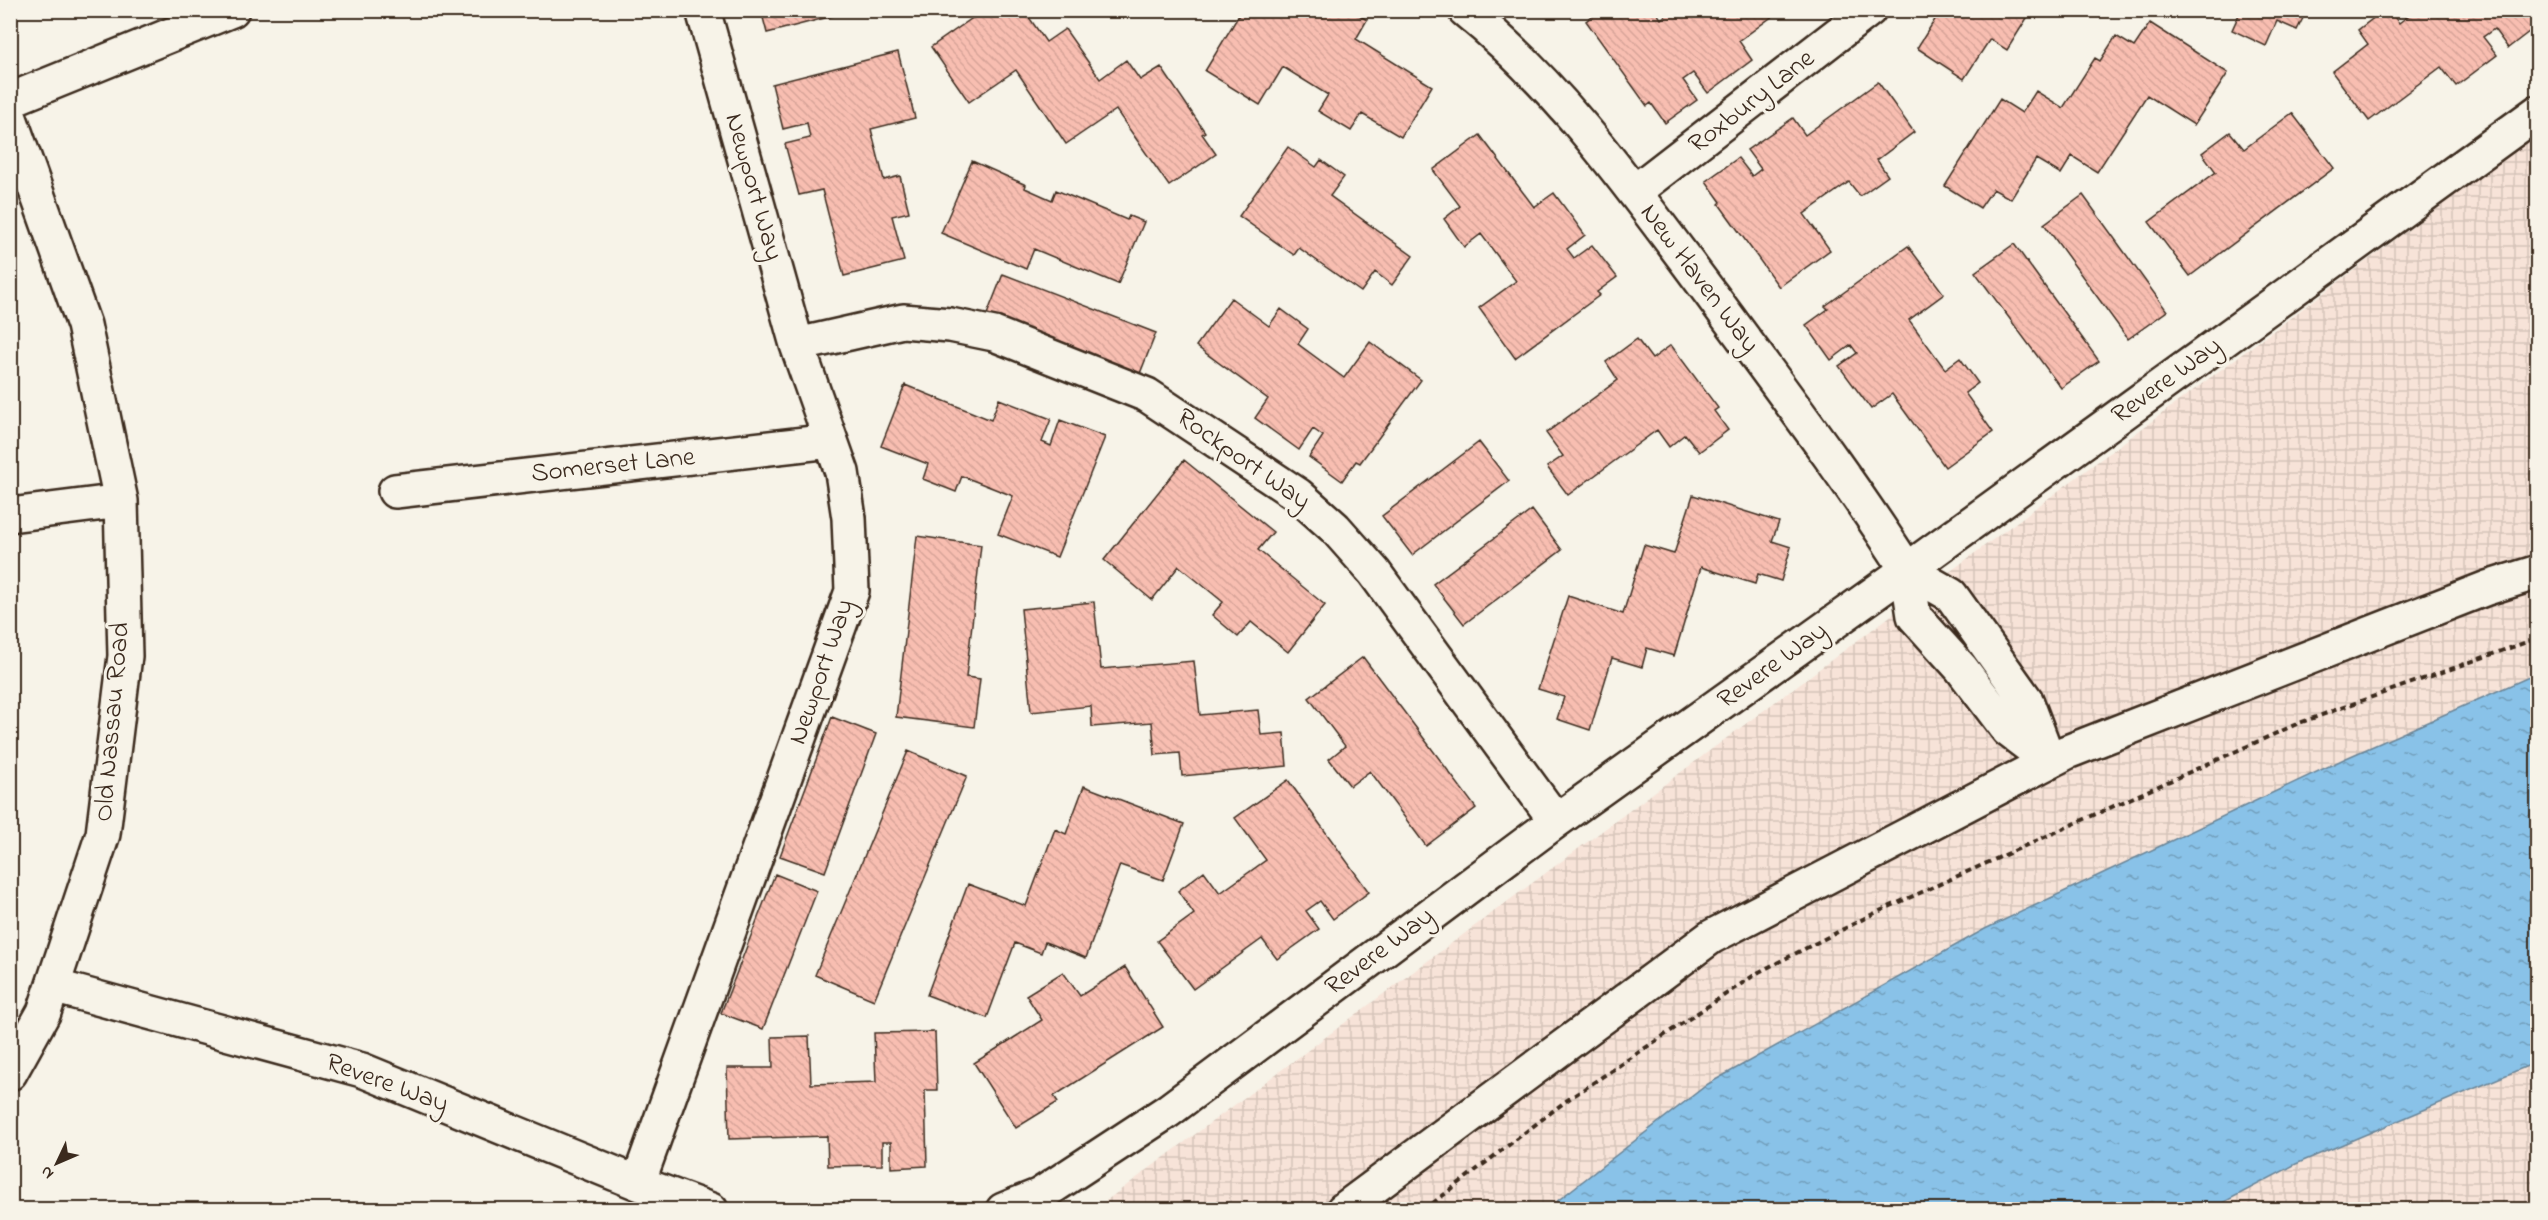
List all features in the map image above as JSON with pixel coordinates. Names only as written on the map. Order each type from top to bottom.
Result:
[{"type":"street","points":[[10,100],[232,10]]},
{"type":"street","name":"Newport Way","points":[[638,1183],[852,591],[842,472],[796,345],[703,10]]},
{"type":"street","name":"New Haven Way","points":[[1465,10],[1499,38],[1570,112],[1634,192],[1859,495],[1907,570],[1914,616],[1961,668],[2008,730],[2049,761]]},
{"type":"street","name":"Roxbury Lane","points":[[1634,192],[1869,10]]},
{"type":"street","name":"Revere Way","points":[[1003,1209],[1040,1195],[1168,1111],[1556,821],[1907,570],[2538,112]]},
{"type":"street","name":"Old Nassau Road","points":[[10,118],[84,325],[121,501],[125,656],[103,834],[44,1012],[10,1073]]},
{"type":"street","name":"Rockport Way","points":[[796,345],[903,321],[950,325],[994,334],[1147,395],[1162,404],[1298,495],[1335,528],[1374,572],[1556,821]]},
{"type":"street","name":"Somerset Lane","points":[[394,491],[831,441]]},
{"type":"street","points":[[10,515],[121,501]]},
{"type":"street","points":[[1343,1209],[1711,937],[2078,747],[2476,592],[2538,572]]},
{"type":"street","name":"Revere Way","points":[[52,986],[362,1070],[638,1183],[711,1209]]},
{"type":"path","points":[[1424,1209],[1566,1101],[1769,967],[1873,914],[2300,723],[2538,638]]},
{"type":"shaded area","points":[[2537,134],[2537,1209],[1095,1209]]},
{"type":"water","points":[[2529,677],[2538,677],[2537,1062],[2296,1164],[2211,1209],[1547,1209],[1708,1084],[1985,929],[2344,759]]},
{"type":"building","points":[[761,10],[831,10],[833,16],[767,33]]},
{"type":"building","points":[[984,10],[1024,10],[1046,42],[1065,29],[1100,79],[1126,60],[1140,80],[1161,67],[1205,132],[1202,134],[1216,154],[1169,186],[1116,110],[1066,144],[1016,70],[969,102],[931,47]]},
{"type":"building","points":[[1242,10],[1302,10],[1309,15],[1312,10],[1351,10],[1367,20],[1356,39],[1432,86],[1401,137],[1362,114],[1351,131],[1318,111],[1328,95],[1283,67],[1260,105],[1205,71]]},
{"type":"building","points":[[1600,10],[1655,10],[1661,19],[1672,10],[1781,10],[1739,41],[1752,60],[1708,93],[1693,73],[1683,80],[1697,100],[1665,123],[1651,103],[1647,106],[1586,21]]},
{"type":"building","points":[[1941,10],[2032,10],[2007,50],[1990,39],[1964,79],[1917,48]]},
{"type":"building","points":[[2241,10],[2307,10],[2297,30],[2277,21],[2266,46],[2232,30]]},
{"type":"building","points":[[2384,10],[2389,10],[2399,23],[2416,10],[2531,10],[2538,19],[2538,25],[2508,48],[2494,29],[2483,37],[2497,55],[2456,86],[2441,67],[2369,121],[2332,72],[2368,44],[2358,30]]},
{"type":"building","points":[[2150,23],[2228,73],[2194,125],[2147,95],[2097,172],[2072,156],[2061,174],[2036,159],[2011,199],[1993,189],[1980,208],[1945,186],[2000,99],[2022,113],[2036,91],[2063,108],[2095,58],[2100,61],[2116,36],[2134,47]]},
{"type":"building","points":[[898,52],[915,118],[871,129],[884,180],[900,176],[909,212],[892,216],[904,261],[844,276],[822,190],[799,195],[785,144],[810,138],[807,123],[783,129],[772,84]]},
{"type":"building","points":[[1878,82],[1914,132],[1877,160],[1888,176],[1860,196],[1849,182],[1804,214],[1830,250],[1779,287],[1719,204],[1721,202],[1706,181],[1738,158],[1752,176],[1761,169],[1747,150],[1793,118],[1805,135]]},
{"type":"building","points":[[2292,113],[2334,168],[2190,276],[2149,222],[2216,172],[2202,153],[2230,132],[2244,149]]},
{"type":"building","points":[[1480,135],[1534,207],[1554,193],[1585,235],[1567,249],[1574,258],[1592,245],[1617,277],[1597,292],[1600,295],[1515,358],[1479,308],[1516,281],[1481,234],[1464,247],[1444,219],[1460,206],[1433,170]]},
{"type":"building","points":[[1288,147],[1316,167],[1321,160],[1344,177],[1330,196],[1413,256],[1392,285],[1375,272],[1361,292],[1299,248],[1294,255],[1239,216]]},
{"type":"building","points":[[972,161],[1026,185],[1025,188],[1052,200],[1056,190],[1127,220],[1129,216],[1144,222],[1118,284],[1034,249],[1026,269],[941,233]]},
{"type":"building","points":[[2083,195],[2167,311],[2128,339],[2044,224]]},
{"type":"building","points":[[2014,244],[2099,361],[2061,388],[1975,272]]},
{"type":"building","points":[[1908,246],[1944,294],[1909,320],[1945,369],[1960,358],[1978,383],[1965,393],[1993,432],[1945,467],[1892,394],[1871,409],[1839,366],[1857,353],[1851,345],[1831,360],[1806,325],[1828,309],[1825,306]]},
{"type":"building","points":[[1003,274],[1156,333],[1139,376],[986,317]]},
{"type":"building","points":[[1231,298],[1269,326],[1281,309],[1308,329],[1298,344],[1344,378],[1370,342],[1421,380],[1360,463],[1356,461],[1342,481],[1309,457],[1323,436],[1313,429],[1299,450],[1255,418],[1268,399],[1196,346]]},
{"type":"building","points":[[1637,339],[1652,359],[1671,345],[1718,408],[1714,411],[1728,430],[1699,452],[1685,434],[1669,447],[1657,430],[1568,495],[1547,467],[1563,456],[1546,433],[1618,380],[1606,362]]},
{"type":"building","points":[[905,385],[991,420],[999,399],[1051,419],[1042,442],[1051,446],[1060,420],[1105,437],[1057,557],[998,534],[1013,496],[962,476],[956,492],[923,479],[928,464],[881,446]]},
{"type":"building","points":[[1479,442],[1509,481],[1412,555],[1382,516]]},
{"type":"building","points":[[1184,460],[1273,532],[1258,550],[1325,605],[1288,652],[1251,622],[1238,637],[1212,615],[1223,602],[1179,566],[1152,600],[1104,560]]},
{"type":"building","points":[[1693,495],[1779,522],[1772,541],[1791,547],[1781,581],[1758,574],[1755,584],[1701,567],[1674,656],[1647,648],[1642,667],[1612,658],[1590,730],[1557,719],[1564,697],[1538,689],[1568,596],[1623,614],[1644,545],[1674,554]]},
{"type":"building","points":[[1532,510],[1562,550],[1464,624],[1433,584]]},
{"type":"building","points":[[917,536],[981,545],[966,677],[980,679],[974,727],[896,717]]},
{"type":"building","points":[[1094,602],[1101,669],[1194,661],[1200,715],[1258,710],[1261,735],[1284,733],[1287,766],[1182,776],[1180,753],[1155,755],[1152,722],[1092,727],[1091,706],[1031,712],[1021,609]]},
{"type":"building","points":[[1363,657],[1476,808],[1426,846],[1370,771],[1350,786],[1329,759],[1345,746],[1309,698]]},
{"type":"building","points":[[832,717],[876,734],[825,872],[780,856]]},
{"type":"building","points":[[908,751],[967,776],[874,1000],[815,975]]},
{"type":"building","points":[[1288,780],[1369,892],[1333,919],[1320,901],[1306,911],[1319,929],[1277,959],[1262,939],[1193,989],[1157,941],[1194,914],[1178,891],[1204,871],[1220,893],[1266,860],[1235,818]]},
{"type":"building","points":[[1084,786],[1184,824],[1163,880],[1120,865],[1086,958],[1045,942],[1041,953],[1015,943],[987,1018],[927,995],[968,884],[1026,906],[1055,829],[1066,834]]},
{"type":"building","points":[[775,874],[817,891],[763,1029],[721,1013]]},
{"type":"building","points":[[1125,967],[1163,1027],[1054,1096],[1058,1102],[1016,1128],[974,1063],[1042,1020],[1026,995],[1063,972],[1080,996]]},
{"type":"building","points":[[935,1032],[937,1090],[925,1090],[927,1166],[891,1168],[891,1142],[882,1142],[882,1165],[828,1166],[827,1136],[729,1139],[727,1068],[773,1068],[772,1037],[809,1036],[811,1084],[876,1082],[874,1033]]}]
